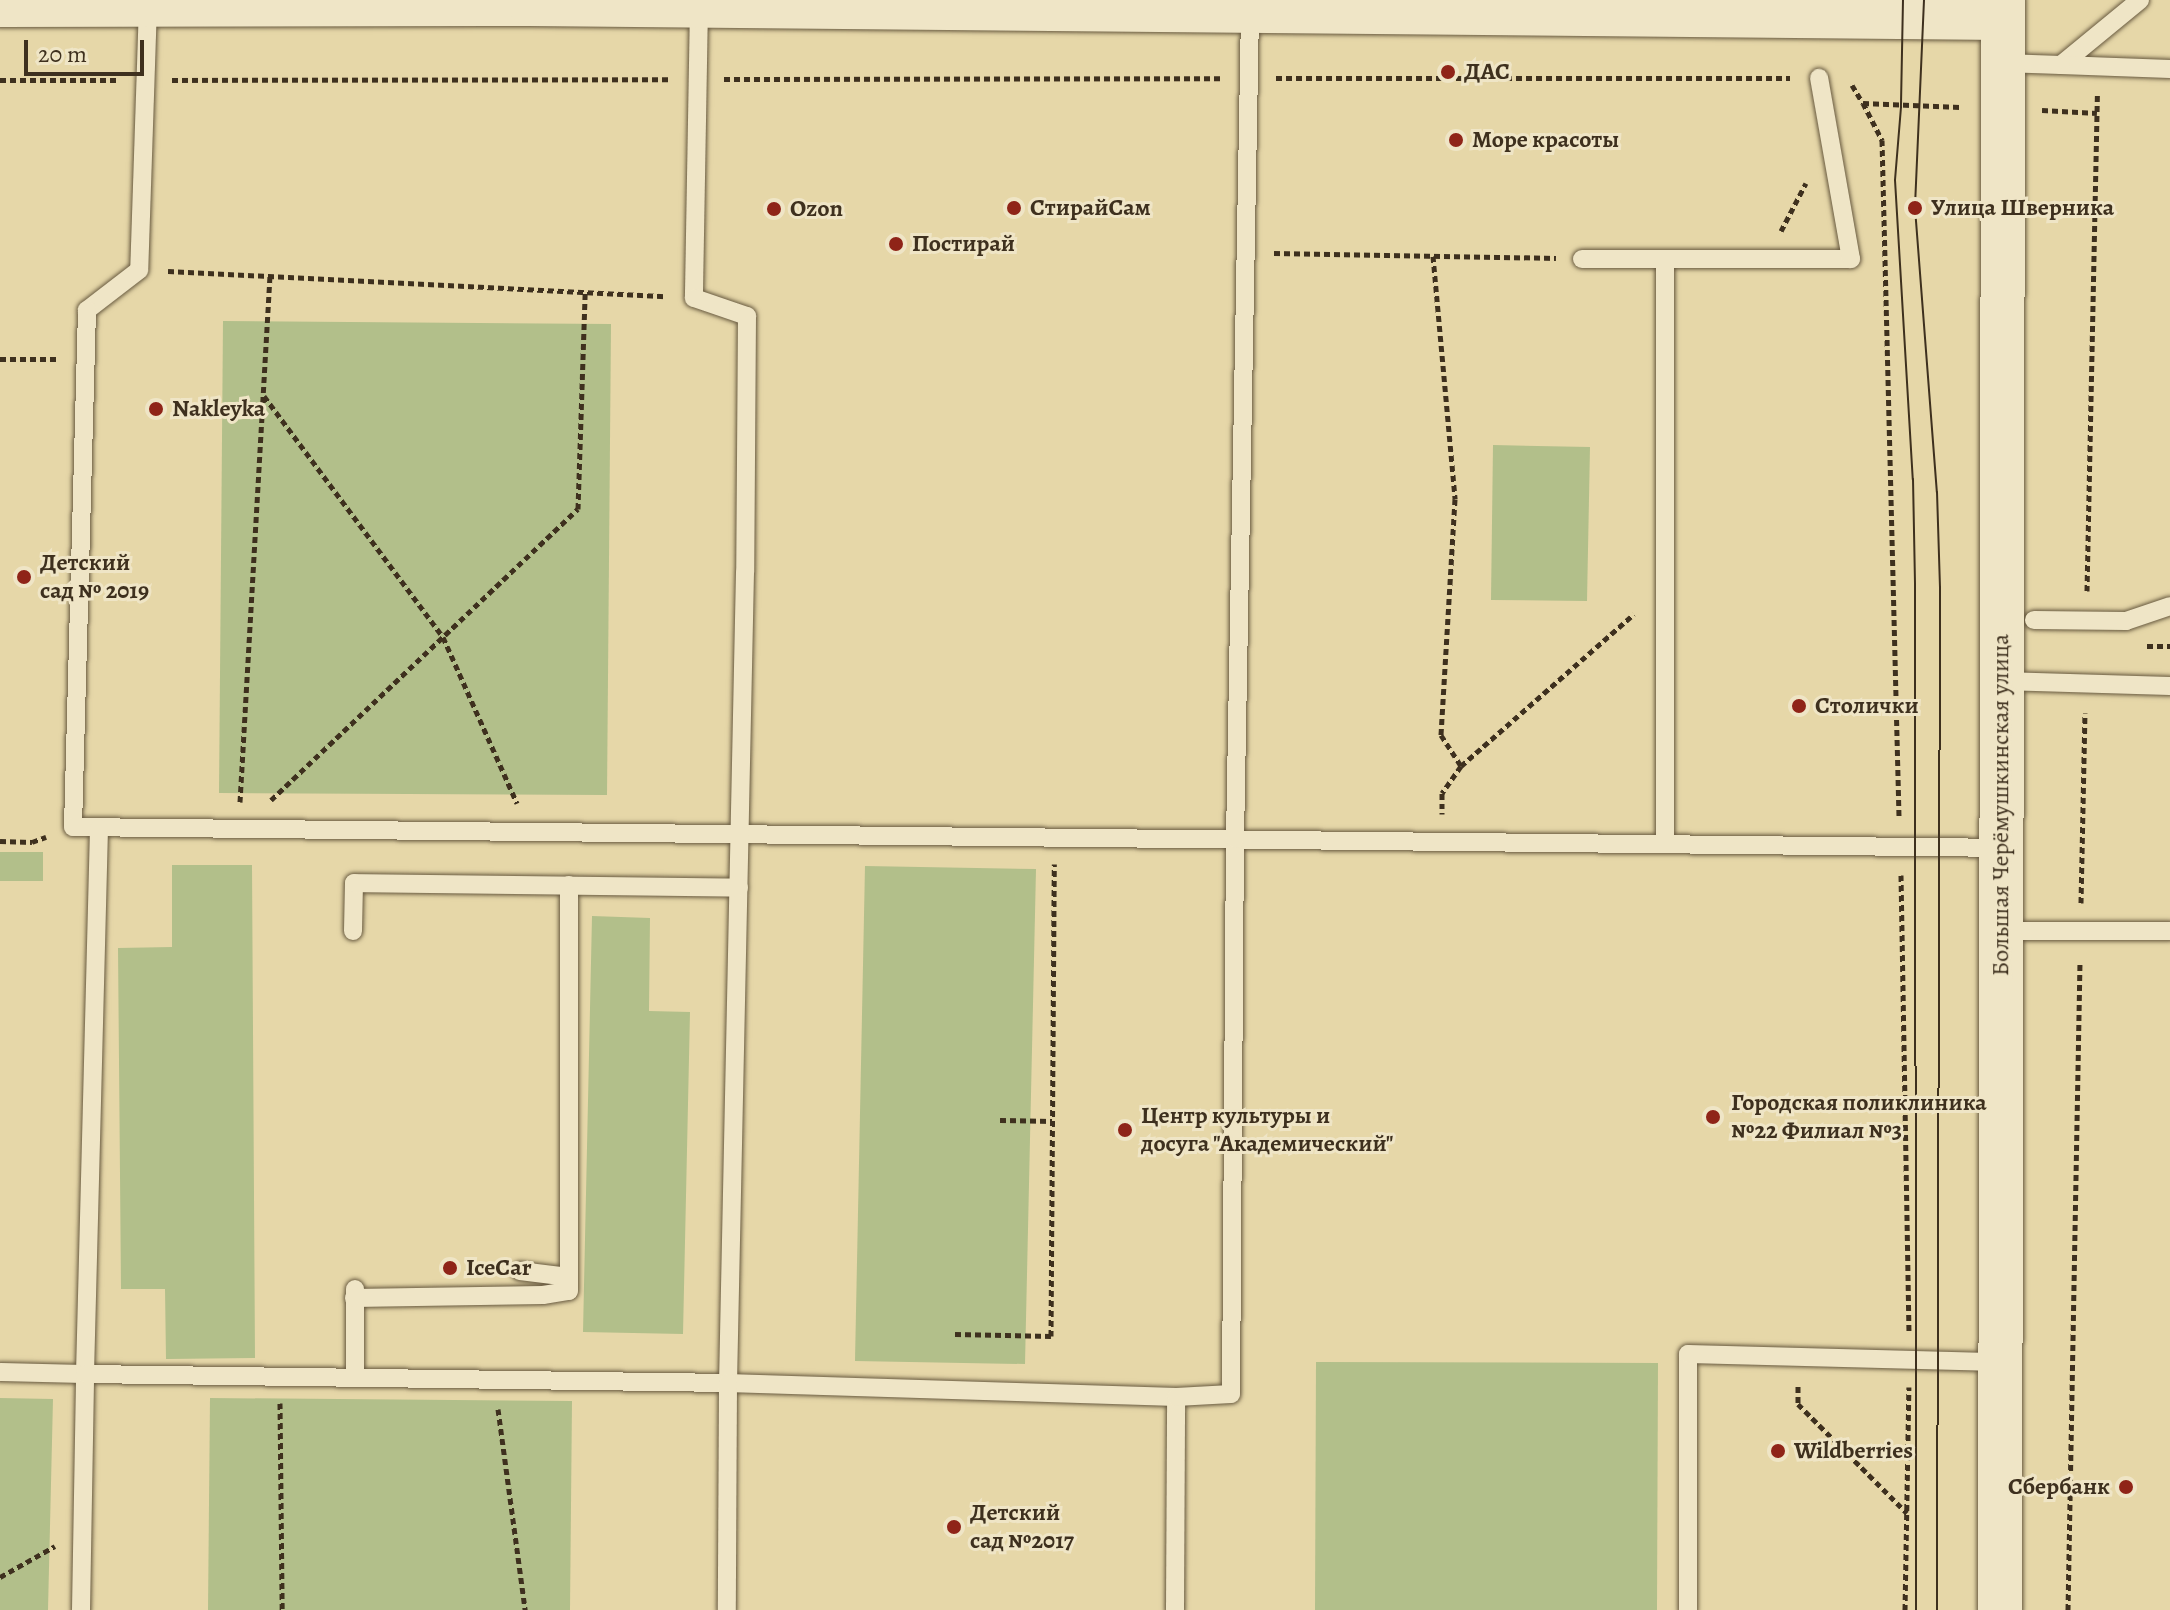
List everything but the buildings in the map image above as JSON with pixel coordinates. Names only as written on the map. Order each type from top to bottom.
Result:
[{"type":"street","points":[[0,5],[530,2],[1250,10],[1382,5],[2003,9]]},
{"type":"street","name":"Большая Черёмушкинская улица","points":[[2000,1610],[2003,9]]},
{"type":"lane","points":[[2061,65],[2140,0]]},
{"type":"lane","points":[[148,5],[139,270],[87,310],[73,827],[2001,848]]},
{"type":"lane","points":[[699,6],[694,298],[747,316],[728,1383],[727,1610]]},
{"type":"lane","points":[[0,1372],[728,1383],[1176,1397],[1231,1394],[1235,839],[1250,10]]},
{"type":"lane","points":[[2002,63],[2170,69]]},
{"type":"lane","points":[[1582,259],[1851,259],[1819,78]]},
{"type":"lane","points":[[1665,261],[1665,844]]},
{"type":"lane","points":[[2034,620],[2126,621],[2170,606]]},
{"type":"lane","points":[[2002,681],[2170,686]]},
{"type":"lane","points":[[81,1610],[99,828]]},
{"type":"lane","points":[[353,931],[354,883],[739,888]]},
{"type":"lane","points":[[355,1378],[354,1294],[543,1295],[569,1291],[569,885]]},
{"type":"lane","points":[[2001,931],[2170,931]]},
{"type":"lane","points":[[520,1271],[569,1277]]},
{"type":"lane","points":[[1688,1610],[1688,1354],[1999,1362]]},
{"type":"lane","points":[[1175,1610],[1176,1397]]},
{"type":"path","points":[[0,80],[1819,78]]},
{"type":"path","points":[[1765,260],[1806,184],[1808,169]]},
{"type":"path","points":[[1245,253],[1582,259]]},
{"type":"path","points":[[1433,256],[1455,499],[1441,735],[1461,766]]},
{"type":"path","points":[[139,270],[694,298]]},
{"type":"path","points":[[238,831],[270,276]]},
{"type":"path","points":[[238,831],[578,509],[585,293]]},
{"type":"path","points":[[0,359],[86,359]]},
{"type":"path","points":[[264,395],[443,637],[530,833]]},
{"type":"path","points":[[1443,841],[1442,793],[1461,766],[1665,588]]},
{"type":"path","points":[[0,841],[32,842],[73,827]]},
{"type":"path","points":[[955,1334],[1051,1336],[1055,837]]},
{"type":"path","points":[[1000,1120],[1052,1121]]},
{"type":"path","points":[[2068,1610],[2074,1269]]},
{"type":"path","points":[[1799,1357],[1798,1404],[1907,1513]]},
{"type":"path","points":[[279,1377],[282,1610]]},
{"type":"path","points":[[495,1380],[525,1610]]},
{"type":"path","points":[[0,1577],[83,1531]]},
{"type":"green space","points":[[223,321],[611,324],[607,795],[219,793]]},
{"type":"green space","points":[[1493,445],[1590,447],[1587,601],[1491,600]]},
{"type":"green space","points":[[0,852],[43,852],[43,881],[0,881]]},
{"type":"green space","points":[[172,865],[252,865],[255,1358],[166,1359],[165,1289],[121,1289],[118,948],[172,947]]},
{"type":"green space","points":[[865,866],[1036,869],[1025,1364],[855,1361]]},
{"type":"green space","points":[[592,916],[650,918],[649,1011],[690,1012],[683,1334],[583,1332]]},
{"type":"green space","points":[[1316,1362],[1658,1363],[1657,1610],[1315,1610]]},
{"type":"green space","points":[[0,1398],[53,1399],[48,1610],[0,1610]]},
{"type":"green space","points":[[210,1398],[572,1401],[570,1610],[208,1610]]},
{"type":"tram line","points":[[1903,0],[1901,107],[1895,180],[1913,479],[1915,584],[1916,1610]]},
{"type":"tram line","points":[[1924,0],[1915,208],[1937,492],[1940,587],[1937,1610]]},
{"type":"place","name":"ДАС","points":[[1448,72]]},
{"type":"place","name":"Море красоты","points":[[1456,140]]},
{"type":"place","name":"СтирайСам","points":[[1014,208]]},
{"type":"place","name":"Улица Шверника","points":[[1915,208]]},
{"type":"place","name":"Ozon","points":[[774,209]]},
{"type":"place","name":"Постирай","points":[[896,244]]},
{"type":"place","name":"Nakleyka","points":[[156,409]]},
{"type":"place","name":"Детский сад № 2019","points":[[24,577]]},
{"type":"place","name":"Столички","points":[[1799,706]]},
{"type":"place","name":"Городская поликлиника №22 Филиал №3","points":[[1713,1117]]},
{"type":"place","name":"Центр культуры и досуга \"Академический\"","points":[[1125,1130]]},
{"type":"place","name":"IceCar","points":[[450,1268]]},
{"type":"place","name":"Wildberries","points":[[1778,1451]]},
{"type":"place","name":"Сбербанк","points":[[2126,1487]]},
{"type":"place","name":"Детский сад №2017","points":[[954,1527]]}]
